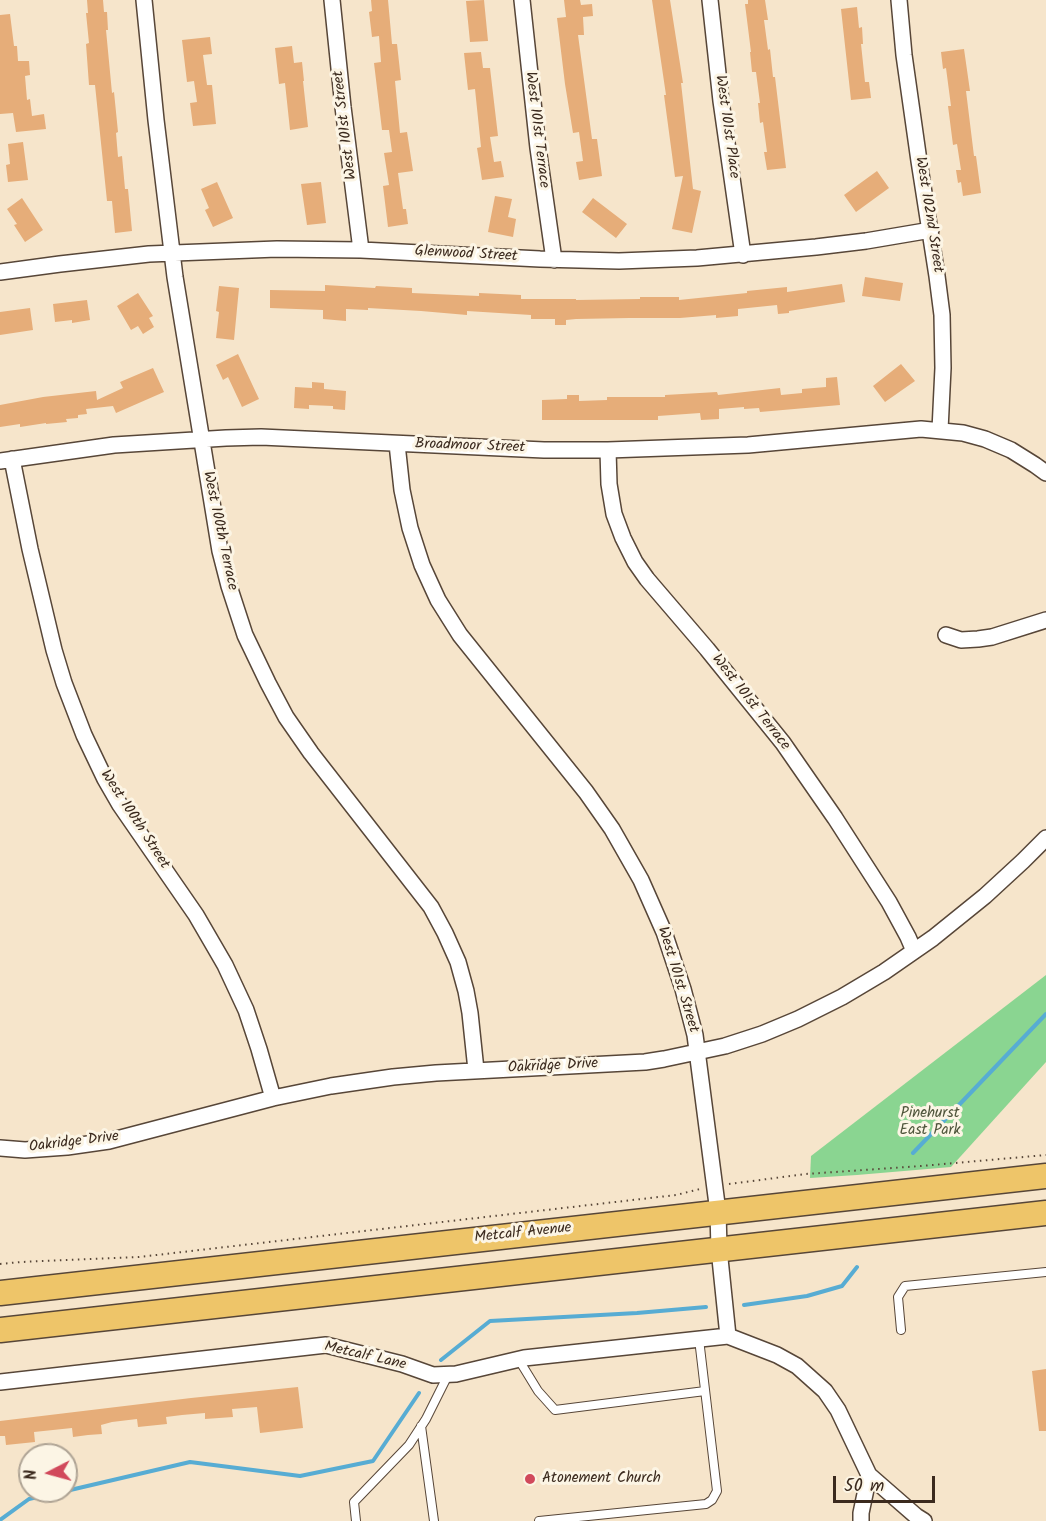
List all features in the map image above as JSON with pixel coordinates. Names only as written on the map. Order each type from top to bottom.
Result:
[{"type":"main road","name":"Metcalf Avenue","points":[[0,1293],[1046,1176]]},
{"type":"main road","points":[[0,1329],[1046,1213]]},
{"type":"street","name":"West 100th Terrace","points":[[144,0],[175,277],[220,551],[229,586],[245,635],[286,717],[311,753],[431,907],[445,933],[458,962],[466,991],[476,1070]]},
{"type":"street","name":"West 101st Street","points":[[332,0],[361,250]]},
{"type":"street","name":"West 101st Terrace","points":[[522,0],[538,148],[554,260]]},
{"type":"street","name":"West 101st Place","points":[[710,0],[721,101],[743,255]]},
{"type":"street","name":"West 102nd Street","points":[[899,0],[904,55],[942,315],[943,368],[940,430]]},
{"type":"street","name":"Glenwood Street","points":[[0,272],[172,253],[277,249],[361,250],[554,260],[619,261],[697,258],[866,241],[930,230]]},
{"type":"street","name":"Broadmoor Street","points":[[6,460],[114,445],[201,439],[261,437],[544,450],[608,450],[748,445],[921,429],[963,433],[985,440],[1011,450],[1046,473]]},
{"type":"street","name":"West 101st Street","points":[[397,444],[402,490],[410,528],[422,565],[438,600],[460,635],[579,783],[612,829],[641,880],[664,932],[696,1035],[718,1212],[719,1250],[728,1336]]},
{"type":"street","name":"West 101st Terrace","points":[[608,450],[609,484],[614,514],[622,538],[635,562],[783,743],[889,902],[914,951]]},
{"type":"street","name":"West 100th Street","points":[[6,460],[54,650],[84,735],[120,805],[196,915],[225,965],[246,1010],[260,1049],[273,1098]]},
{"type":"street","points":[[946,635],[961,640],[992,637],[1046,620]]},
{"type":"street","name":"Oakridge Drive","points":[[0,1148],[25,1150],[109,1141],[273,1098],[382,1078],[476,1070],[645,1062],[725,1046],[798,1019],[884,972],[933,938],[985,896],[1046,838]]},
{"type":"street","points":[[728,1336],[777,1355],[797,1366],[815,1381],[838,1410],[868,1475],[924,1521]]},
{"type":"street","name":"Metcalf Lane","points":[[0,1382],[326,1345],[402,1364],[433,1375],[519,1360],[728,1336]]},
{"type":"street","points":[[861,1521],[868,1475]]},
{"type":"lane","points":[[901,1330],[898,1297],[905,1286],[1046,1272]]},
{"type":"lane","points":[[539,1521],[705,1504],[712,1500],[717,1491],[699,1340]]},
{"type":"lane","points":[[519,1360],[538,1391],[555,1410],[705,1391]]},
{"type":"lane","points":[[356,1521],[354,1502],[409,1445],[448,1374]]},
{"type":"lane","points":[[421,1426],[434,1521]]},
{"type":"path","points":[[0,1264],[139,1257],[676,1195],[714,1186],[806,1174],[921,1167],[1046,1155]]},
{"type":"green space","name":"Pinehurst East Park","points":[[1046,975],[1046,1062],[951,1167],[810,1178],[811,1156]]},
{"type":"building","points":[[87,0],[103,0],[104,12],[107,12],[108,30],[106,30],[118,132],[116,133],[118,157],[122,156],[132,231],[115,233],[112,201],[107,201],[95,85],[89,85],[86,44],[89,43]]},
{"type":"building","points":[[371,0],[388,0],[392,44],[397,44],[401,80],[395,81],[400,133],[407,132],[413,171],[398,173],[403,209],[406,209],[408,224],[388,227],[383,186],[389,185],[384,153],[392,152],[389,130],[382,130],[374,63],[381,62],[379,36],[372,37],[369,12],[372,11]]},
{"type":"building","points":[[484,0],[488,41],[470,42],[466,1]]},
{"type":"building","points":[[564,0],[580,0],[581,5],[592,4],[593,16],[583,17],[584,35],[578,35],[592,139],[597,139],[602,176],[579,180],[576,162],[583,161],[579,132],[573,133],[557,18],[566,17]]},
{"type":"building","points":[[652,0],[670,0],[683,83],[681,83],[693,189],[701,191],[692,233],[672,229],[683,176],[675,177]]},
{"type":"building","points":[[748,0],[765,0],[768,20],[764,20],[773,77],[775,77],[786,168],[767,170],[764,152],[767,152],[763,122],[760,123],[756,72],[752,72],[745,4],[748,4]]},
{"type":"building","points":[[857,7],[859,28],[862,27],[863,44],[861,44],[865,82],[869,82],[871,98],[851,100],[841,9]]},
{"type":"building","points":[[10,14],[18,61],[29,61],[30,75],[25,76],[27,100],[30,99],[32,116],[44,114],[46,129],[16,132],[13,113],[0,114],[0,15]]},
{"type":"building","points":[[210,37],[212,54],[203,55],[207,85],[212,85],[216,124],[193,126],[190,103],[197,102],[194,81],[187,82],[182,40]]},
{"type":"building","points":[[292,46],[294,63],[302,62],[308,127],[290,130],[285,83],[279,84],[275,48]]},
{"type":"building","points":[[964,49],[970,91],[966,91],[981,193],[963,196],[956,170],[961,170],[957,144],[953,145],[948,106],[951,106],[946,68],[943,69],[941,52]]},
{"type":"building","points":[[481,52],[483,68],[490,68],[498,136],[490,137],[494,162],[501,161],[504,177],[482,180],[477,148],[481,147],[475,89],[468,90],[464,53]]},
{"type":"building","points":[[23,142],[28,180],[8,182],[6,165],[10,164],[8,144]]},
{"type":"building","points":[[877,171],[889,188],[856,212],[844,195]]},
{"type":"building","points":[[217,182],[233,218],[213,227],[205,210],[209,208],[201,189]]},
{"type":"building","points":[[321,182],[326,223],[307,225],[301,184]]},
{"type":"building","points":[[495,196],[512,199],[508,217],[516,219],[513,237],[488,232]]},
{"type":"building","points":[[22,198],[43,230],[25,242],[7,209]]},
{"type":"building","points":[[593,198],[627,224],[616,238],[582,212]]},
{"type":"building","points":[[865,277],[903,283],[900,301],[862,296]]},
{"type":"building","points":[[842,284],[845,302],[789,311],[789,313],[778,314],[777,305],[738,309],[738,316],[576,319],[566,320],[566,325],[555,325],[555,319],[531,319],[531,315],[467,311],[467,315],[368,308],[368,310],[346,309],[346,321],[323,319],[323,310],[270,308],[270,290],[325,291],[325,285],[412,288],[412,293],[521,295],[521,299],[679,297],[679,300],[787,287],[787,292]]},
{"type":"building","points":[[219,286],[239,288],[234,340],[216,338]]},
{"type":"building","points":[[138,293],[153,316],[149,318],[154,327],[143,334],[138,326],[131,330],[117,306]]},
{"type":"building","points":[[87,300],[90,320],[72,323],[72,320],[55,322],[53,304]]},
{"type":"building","points":[[30,308],[33,330],[0,335],[0,312]]},
{"type":"building","points":[[238,354],[259,399],[242,407],[228,377],[223,380],[216,365]]},
{"type":"building","points":[[901,364],[915,381],[885,402],[873,386]]},
{"type":"building","points":[[153,368],[164,392],[116,413],[113,406],[86,409],[87,414],[78,415],[78,418],[66,419],[67,422],[0,427],[0,405],[96,391],[97,400],[123,388],[120,382]]},
{"type":"building","points":[[837,377],[840,405],[760,412],[759,408],[719,409],[719,419],[701,420],[700,413],[658,416],[658,420],[542,420],[542,400],[567,399],[567,395],[579,395],[579,401],[607,400],[607,397],[665,397],[665,395],[717,392],[718,395],[780,388],[781,395],[802,393],[802,389],[826,387],[826,378]]},
{"type":"building","points":[[312,382],[324,383],[324,389],[346,391],[345,410],[333,409],[333,406],[309,405],[309,409],[294,408],[295,387],[312,388]]},
{"type":"building","points":[[1046,1369],[1046,1431],[1039,1431],[1032,1371]]},
{"type":"building","points":[[298,1387],[303,1428],[260,1433],[257,1407],[232,1409],[233,1417],[205,1419],[205,1413],[182,1415],[166,1417],[167,1424],[138,1427],[137,1419],[112,1422],[101,1425],[102,1434],[73,1437],[72,1428],[34,1432],[35,1442],[6,1445],[5,1436],[0,1436],[0,1421]]},
{"type":"waterway","points":[[913,1153],[1046,1014]]},
{"type":"waterway","points":[[744,1305],[807,1296],[842,1286],[857,1267]]},
{"type":"waterway","points":[[441,1360],[490,1321],[706,1307]]},
{"type":"waterway","points":[[78,1488],[190,1462],[300,1476],[373,1461],[419,1393]]},
{"type":"waterway","points":[[0,1520],[23,1503]]},
{"type":"place","name":"Atonement Church","points":[[530,1479]]}]
